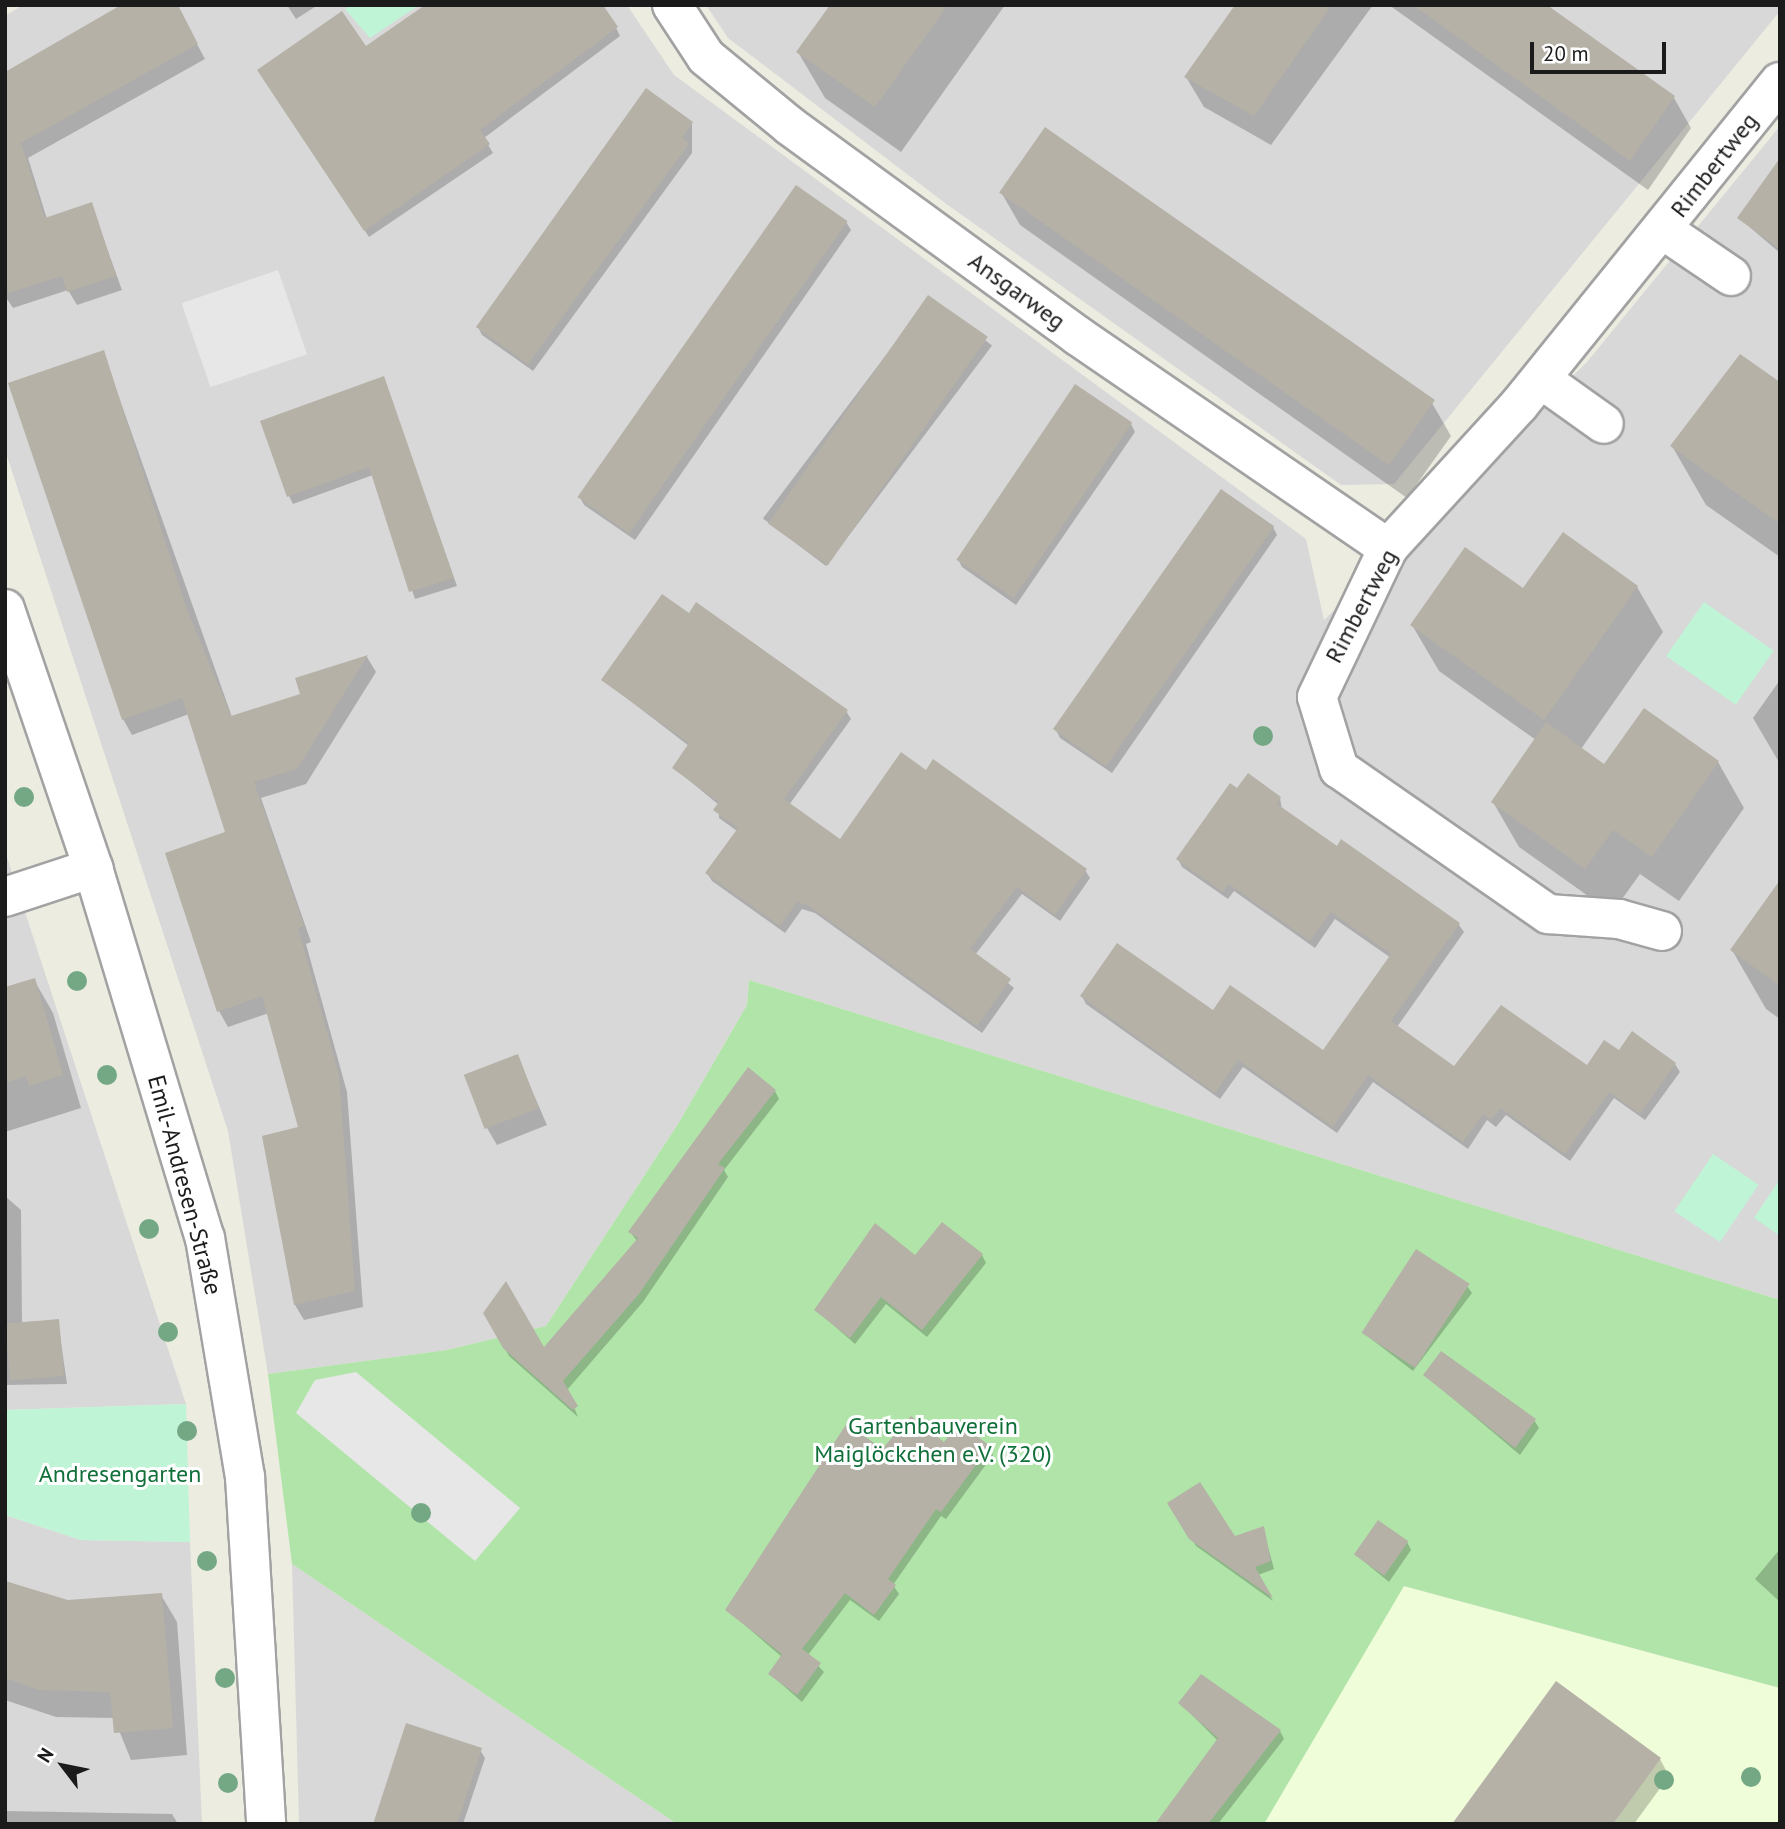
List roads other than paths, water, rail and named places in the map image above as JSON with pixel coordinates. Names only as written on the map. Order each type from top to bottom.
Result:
[{"type":"street","name":"Ansgarweg","points":[[671,5],[706,57],[790,126],[1078,336],[1388,548]]},
{"type":"street","name":"Rimbertweg","points":[[1662,931],[1619,919],[1548,914],[1339,769],[1317,697],[1388,548],[1541,379],[1780,82]]},
{"type":"street","points":[[1663,230],[1731,276]]},
{"type":"street","points":[[1541,379],[1604,424]]},
{"type":"street","name":"Emil-Andresen-Straße","points":[[5,609],[93,868],[205,1238],[235,1400],[266,1824]]},
{"type":"street","points":[[5,897],[93,868]]},
{"type":"park label","name":"Gartenbauverein Maiglöckchen e.V. (320)","points":[[933,1440]]},
{"type":"park label","name":"Andresengarten","points":[[120,1474]]}]
